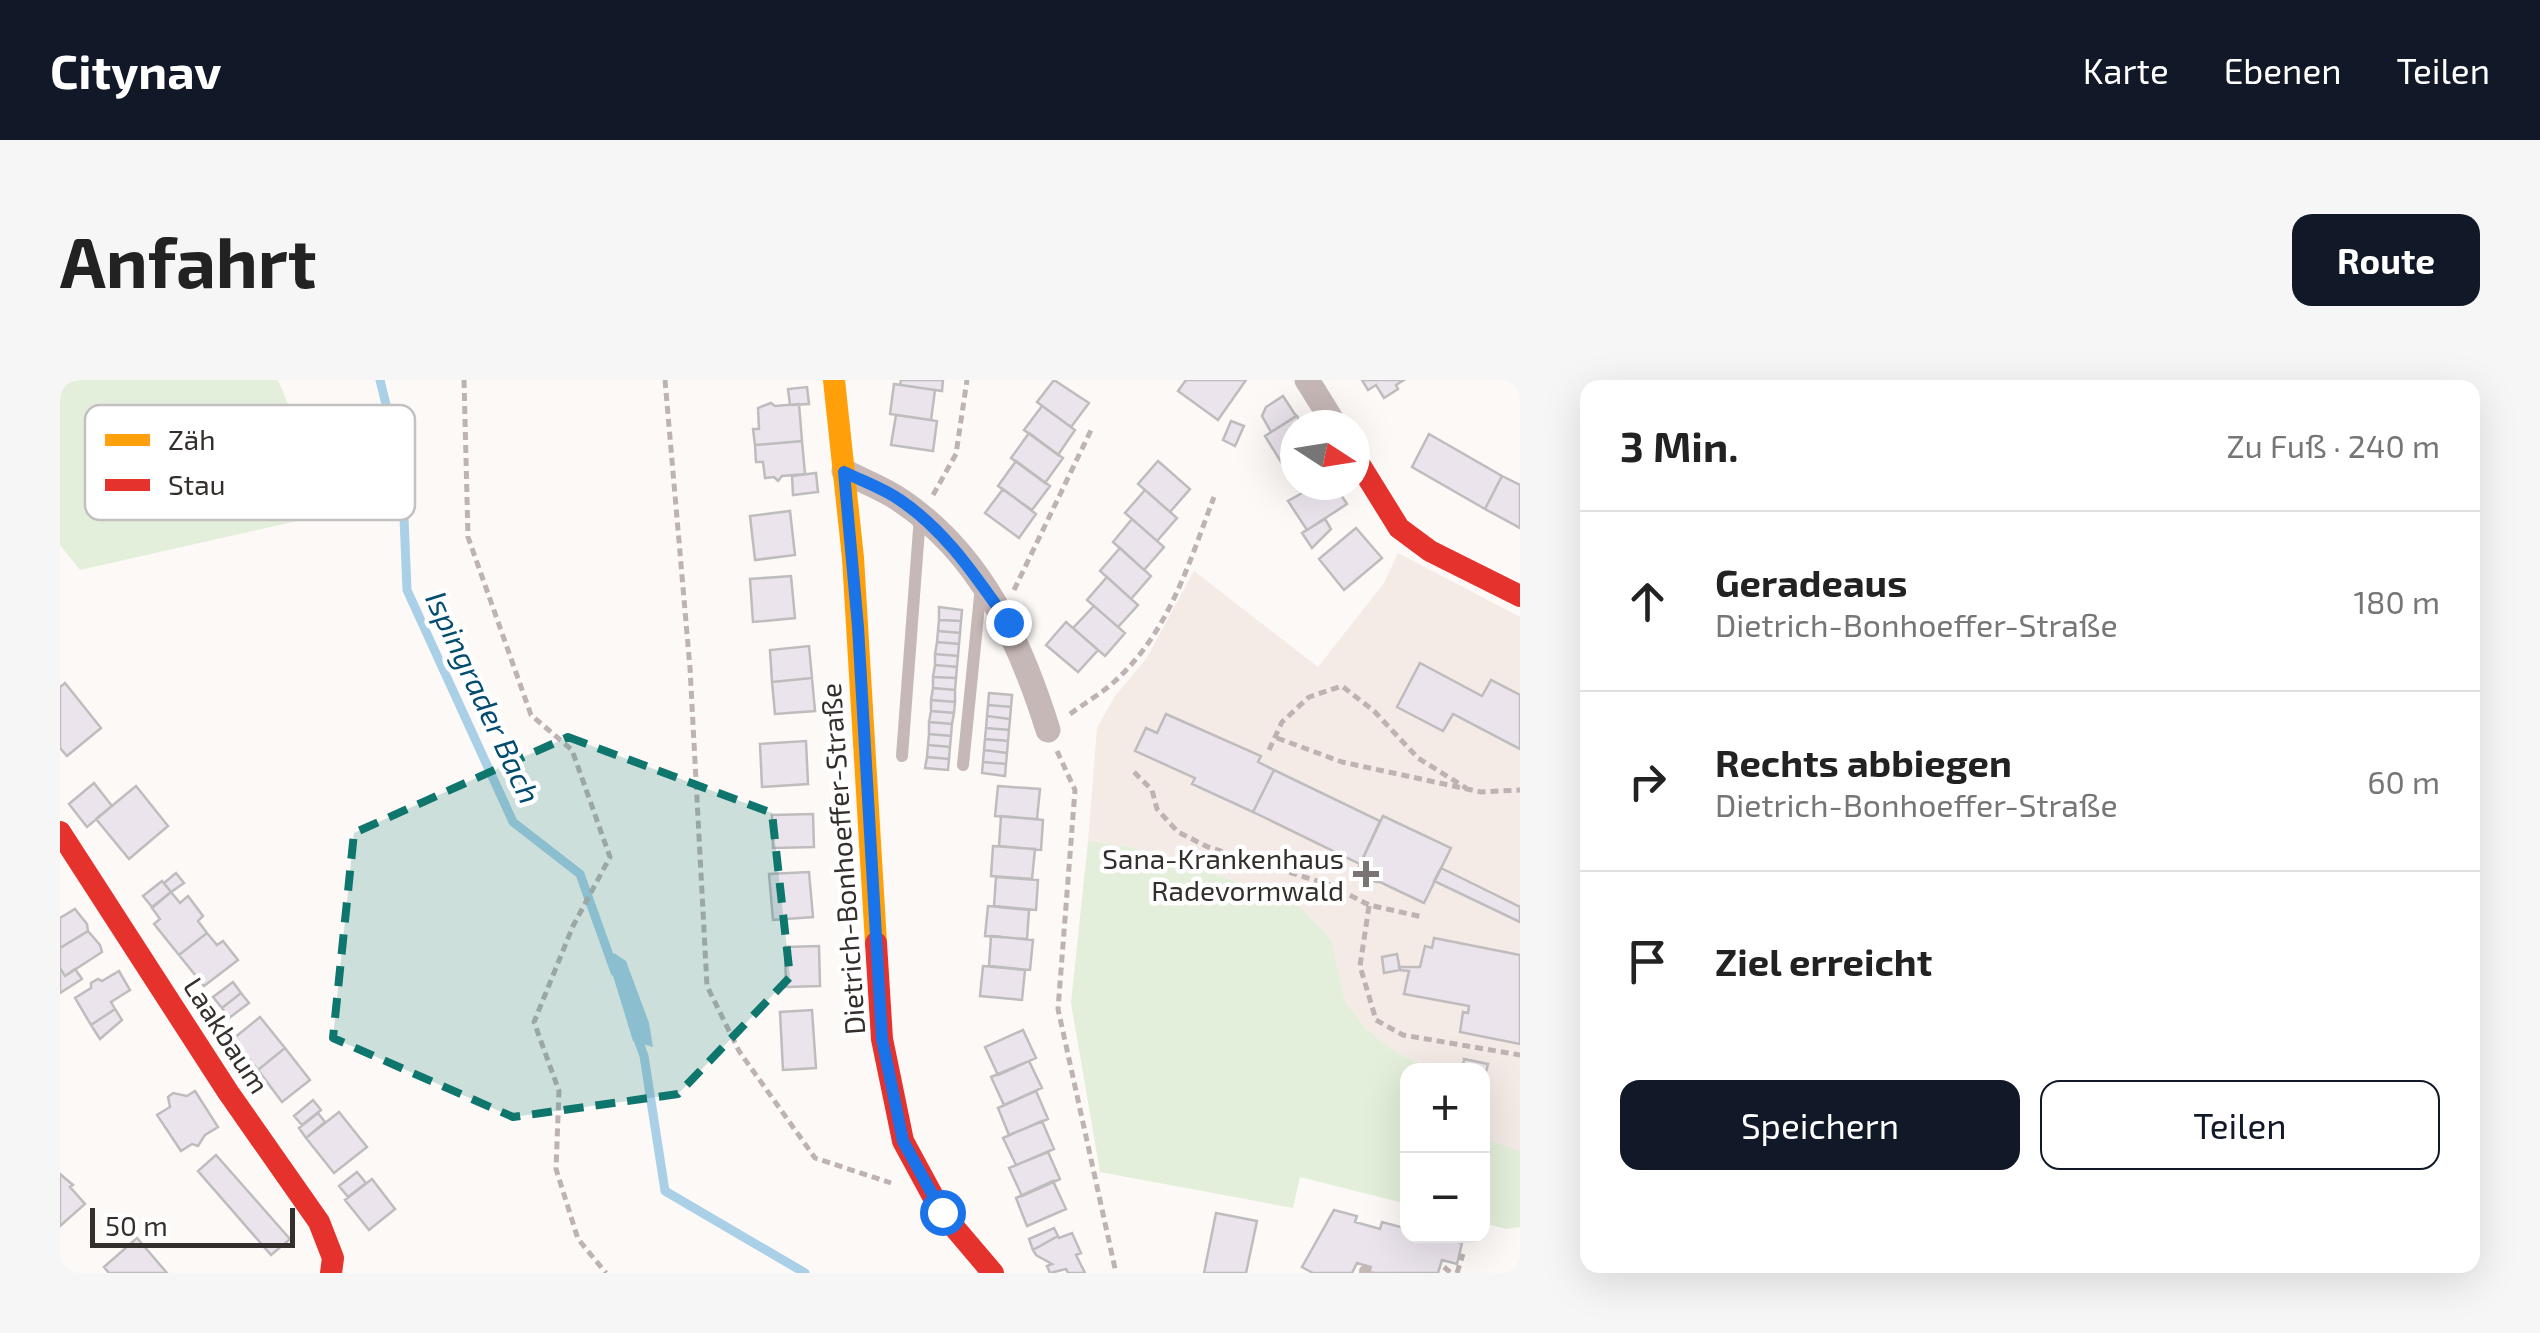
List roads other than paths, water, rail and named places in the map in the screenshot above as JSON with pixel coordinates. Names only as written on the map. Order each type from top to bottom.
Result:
[{"type":"street","name":"Dietrich-Bonhoeffer-Straße","points":[[834,380],[858,627],[882,1039],[903,1141],[933,1197],[963,1240],[993,1273]]},
{"type":"street","points":[[1307,380],[1326,410]]},
{"type":"street","points":[[844,472],[899,499],[970,566],[1002,614],[1028,669],[1048,730]]},
{"type":"street","points":[[1370,481],[1399,528],[1430,551],[1520,596]]},
{"type":"street","name":"Laakbaum","points":[[60,832],[228,1092],[319,1222],[333,1258],[331,1273]]},
{"type":"lane","points":[[902,756],[920,516]]},
{"type":"lane","points":[[962,765],[981,583]]},
{"type":"water","points":[[614,953],[626,961],[649,1023],[653,1047],[633,1041],[610,966]]},
{"type":"waterway","name":"Ispingrader Bach","points":[[380,380],[386,405]]},
{"type":"waterway","name":"Ispingrader Bach","points":[[404,520],[407,590],[513,822],[580,874],[615,972]]},
{"type":"waterway","name":"Ispingrader Bach","points":[[636,1034],[644,1056],[665,1191],[805,1273]]},
{"type":"place","name":"Sana-Krankenhaus Radevormwald","points":[[1366,874]]}]
